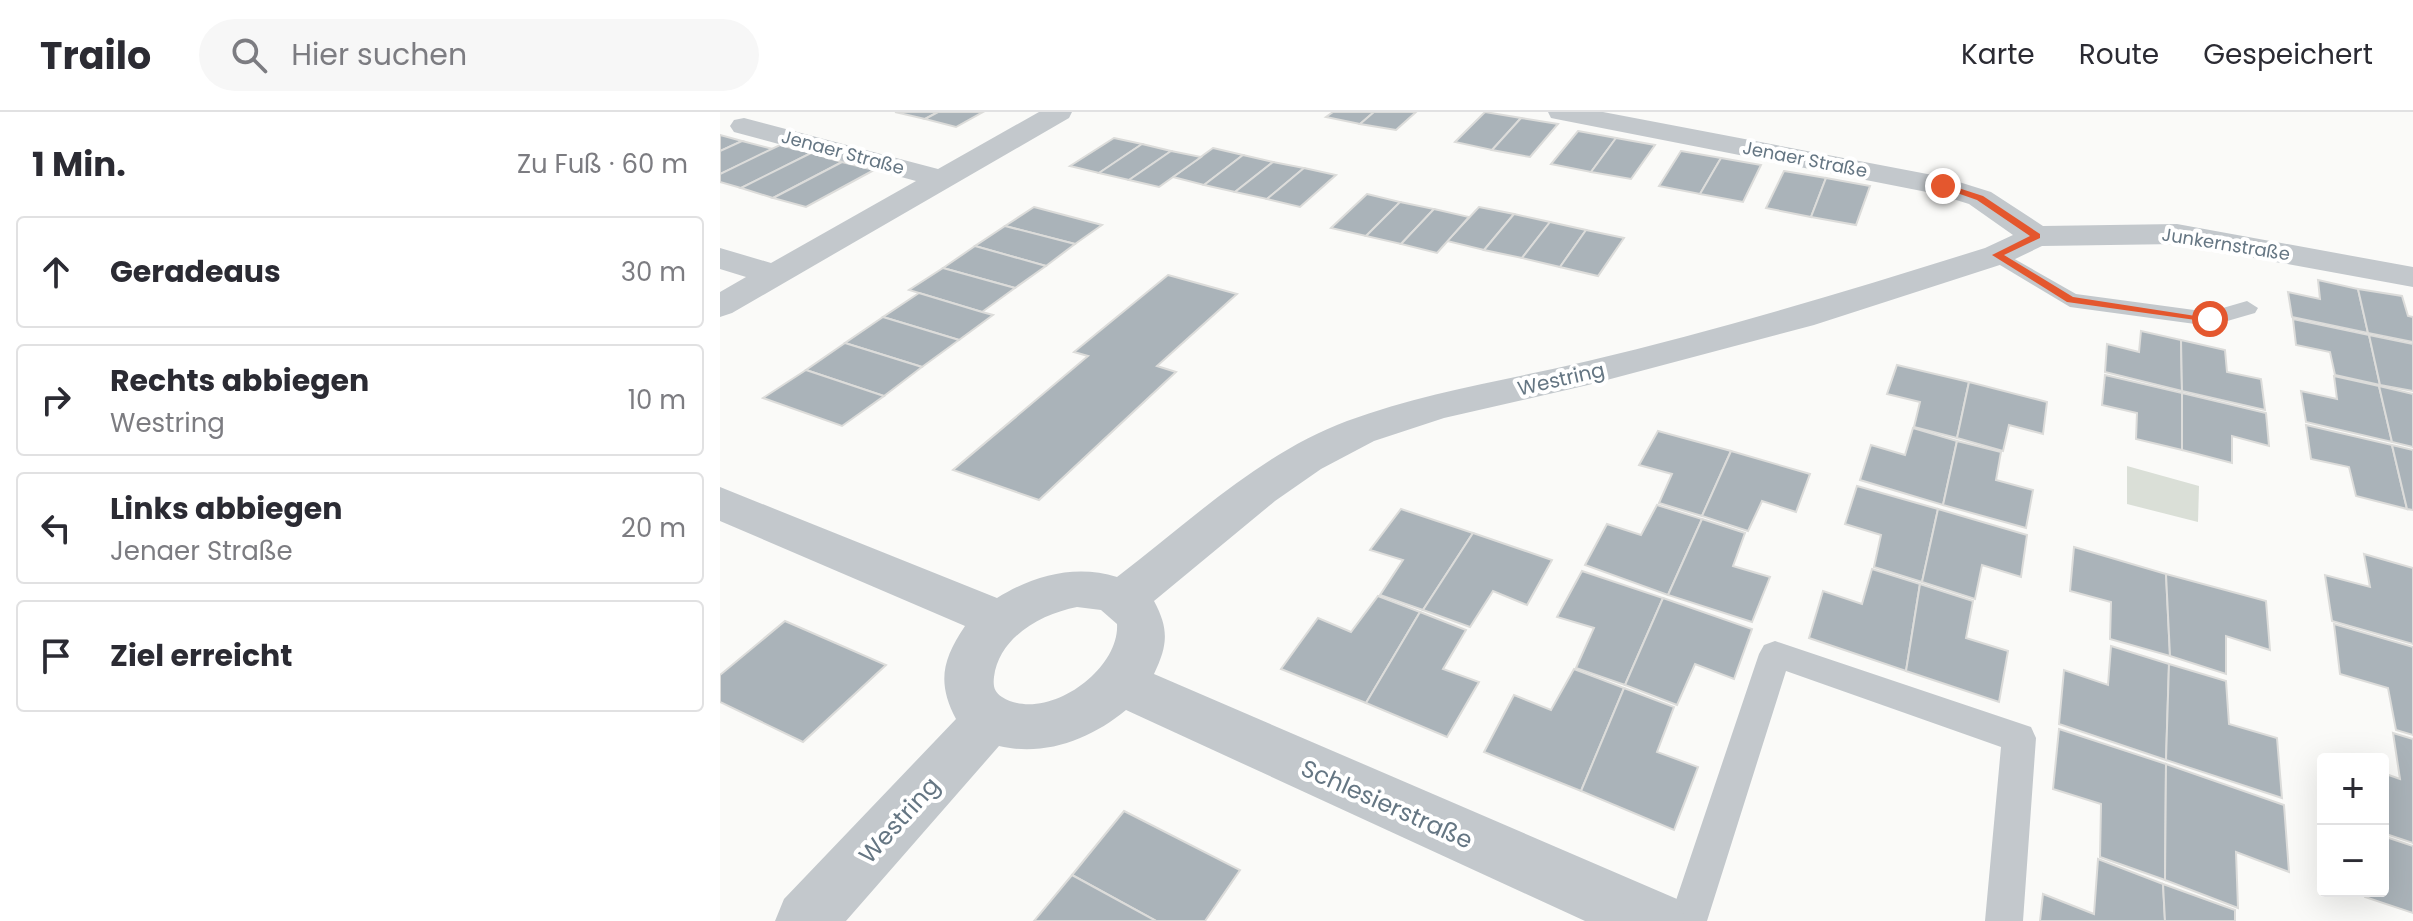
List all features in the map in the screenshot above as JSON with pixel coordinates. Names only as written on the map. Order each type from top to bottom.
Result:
[{"type":"street","name":"Jenaer Straße","points":[[720,306],[1059,112]]},
{"type":"street","name":"Jenaer Straße","points":[[1561,112],[1943,186],[1980,198],[2036,236]]},
{"type":"street","name":"Jenaer Straße","points":[[744,126],[942,179]]},
{"type":"street","name":"Junkernstraße","points":[[2036,236],[2177,234],[2413,277]]},
{"type":"street","name":"Westring","points":[[1124,598],[1260,490],[1306,459],[1360,431],[1437,407],[1801,317],[1997,255],[2036,236]]},
{"type":"street","points":[[720,258],[774,275]]},
{"type":"street","points":[[720,503],[1001,620]]},
{"type":"street","points":[[1062,590],[1103,590],[1124,598],[1142,623],[1142,644],[1135,663],[1121,682],[1096,703],[1062,720],[1022,726],[991,718],[972,700],[968,686],[969,669],[977,647],[1001,620],[1024,605],[1062,590]]},
{"type":"street","name":"Schlesierstraße","points":[[1121,682],[1165,705],[1418,819],[1655,921]]},
{"type":"street","name":"Westring","points":[[806,921],[991,718]]},
{"type":"lane","points":[[1997,255],[2070,300],[2210,319],[2247,308]]},
{"type":"lane","points":[[1688,921],[1775,654],[2019,738],[2004,921]]},
{"type":"shaded area","points":[[2127,466],[2199,486],[2198,522],[2127,504]]},
{"type":"building","points":[[895,112],[938,112],[925,119]]},
{"type":"building","points":[[938,112],[983,112],[956,127],[925,119]]},
{"type":"building","points":[[1333,112],[1374,112],[1360,124],[1326,117]]},
{"type":"building","points":[[1374,112],[1416,112],[1396,130],[1360,124]]},
{"type":"building","points":[[1485,112],[1521,118],[1492,150],[1455,142]]},
{"type":"building","points":[[1521,118],[1558,124],[1530,157],[1492,150]]},
{"type":"building","points":[[1578,131],[1616,138],[1591,172],[1551,164]]},
{"type":"building","points":[[720,135],[742,141],[720,151]]},
{"type":"building","points":[[1114,138],[1142,144],[1099,173],[1070,166]]},
{"type":"building","points":[[1616,138],[1655,145],[1631,179],[1591,172]]},
{"type":"building","points":[[742,141],[773,149],[720,174],[720,151]]},
{"type":"building","points":[[1142,144],[1171,151],[1129,180],[1099,173]]},
{"type":"building","points":[[780,145],[811,153],[741,188],[720,182],[720,174]]},
{"type":"building","points":[[1213,148],[1243,155],[1204,185],[1173,177]]},
{"type":"building","points":[[1171,151],[1201,157],[1159,187],[1129,180]]},
{"type":"building","points":[[1681,151],[1721,158],[1700,194],[1659,186]]},
{"type":"building","points":[[811,153],[842,162],[773,198],[741,188]]},
{"type":"building","points":[[1243,155],[1273,162],[1235,192],[1204,185]]},
{"type":"building","points":[[1721,158],[1761,165],[1743,202],[1700,194]]},
{"type":"building","points":[[842,162],[874,170],[806,207],[773,198]]},
{"type":"building","points":[[1273,162],[1304,168],[1267,199],[1235,192]]},
{"type":"building","points":[[1304,168],[1336,175],[1300,207],[1267,199]]},
{"type":"building","points":[[1784,171],[1826,178],[1811,217],[1766,208]]},
{"type":"building","points":[[1826,178],[1870,186],[1856,225],[1811,217]]},
{"type":"building","points":[[1367,194],[1400,202],[1366,236],[1331,228]]},
{"type":"building","points":[[1400,202],[1434,209],[1401,244],[1366,236]]},
{"type":"building","points":[[1034,207],[1102,225],[1075,244],[1005,226]]},
{"type":"building","points":[[1479,207],[1514,214],[1484,250],[1447,241]]},
{"type":"building","points":[[1434,209],[1469,217],[1437,253],[1401,244]]},
{"type":"building","points":[[1514,214],[1550,222],[1522,258],[1484,250]]},
{"type":"building","points":[[1550,222],[1586,230],[1560,267],[1522,258]]},
{"type":"building","points":[[1005,226],[1075,244],[1046,266],[975,246]]},
{"type":"building","points":[[1586,230],[1624,238],[1598,276],[1560,267]]},
{"type":"building","points":[[975,246],[1046,266],[1015,288],[943,268]]},
{"type":"building","points":[[943,268],[1015,288],[982,312],[909,290]]},
{"type":"building","points":[[1168,275],[1237,294],[1157,366],[1176,372],[1039,500],[953,470],[1088,356],[1074,352]]},
{"type":"building","points":[[2318,280],[2358,289],[2368,333],[2292,317],[2288,292],[2320,299]]},
{"type":"building","points":[[2358,289],[2402,296],[2408,316],[2413,317],[2413,342],[2368,333]]},
{"type":"building","points":[[919,293],[993,315],[959,340],[883,317]]},
{"type":"building","points":[[883,317],[959,340],[922,367],[845,343]]},
{"type":"building","points":[[2293,319],[2369,335],[2380,385],[2335,375],[2330,352],[2296,345]]},
{"type":"building","points":[[2141,331],[2181,340],[2182,391],[2105,372],[2107,344],[2139,352]]},
{"type":"building","points":[[2369,335],[2413,344],[2413,391],[2380,385]]},
{"type":"building","points":[[2181,340],[2225,350],[2227,372],[2261,379],[2265,410],[2182,391]]},
{"type":"building","points":[[845,343],[922,367],[884,396],[806,370]]},
{"type":"building","points":[[1897,365],[1969,382],[1957,438],[1914,427],[1920,402],[1887,394]]},
{"type":"building","points":[[806,370],[884,396],[842,426],[763,398]]},
{"type":"building","points":[[2105,375],[2182,393],[2182,450],[2136,439],[2137,413],[2102,405]]},
{"type":"building","points":[[2334,376],[2379,386],[2392,442],[2306,422],[2301,391],[2337,399]]},
{"type":"building","points":[[1969,382],[2047,402],[2043,434],[2009,425],[2003,451],[1957,438]]},
{"type":"building","points":[[2379,386],[2413,394],[2413,447],[2392,442]]},
{"type":"building","points":[[2182,393],[2266,413],[2269,446],[2232,436],[2232,463],[2182,450]]},
{"type":"building","points":[[2306,425],[2392,445],[2407,509],[2356,496],[2349,467],[2311,459]]},
{"type":"building","points":[[1913,428],[1957,441],[1943,505],[1860,480],[1871,445],[1905,455]]},
{"type":"building","points":[[1658,431],[1731,451],[1702,516],[1659,503],[1672,474],[1639,465]]},
{"type":"building","points":[[1957,441],[2001,452],[1996,480],[2033,490],[2026,528],[1943,505]]},
{"type":"building","points":[[2392,445],[2413,450],[2413,510],[2407,509]]},
{"type":"building","points":[[1731,451],[1810,474],[1796,512],[1762,501],[1748,531],[1702,516]]},
{"type":"building","points":[[1857,486],[1938,509],[1922,582],[1874,567],[1881,535],[1845,524]]},
{"type":"building","points":[[1657,505],[1702,519],[1668,595],[1585,565],[1607,524],[1641,535]]},
{"type":"building","points":[[1401,509],[1473,533],[1423,610],[1380,595],[1403,560],[1370,550]]},
{"type":"building","points":[[1938,509],[2027,535],[2021,577],[1982,565],[1975,599],[1922,582]]},
{"type":"building","points":[[1702,519],[1745,533],[1733,566],[1770,577],[1752,622],[1668,595]]},
{"type":"building","points":[[1473,533],[1552,560],[1527,605],[1493,591],[1470,627],[1423,610]]},
{"type":"building","points":[[2074,547],[2166,574],[2170,656],[2110,639],[2111,602],[2070,591]]},
{"type":"building","points":[[2364,554],[2413,568],[2413,644],[2332,621],[2325,575],[2370,587]]},
{"type":"building","points":[[1872,569],[1920,584],[1906,671],[1809,638],[1823,591],[1862,604]]},
{"type":"building","points":[[1582,571],[1663,598],[1625,685],[1576,668],[1594,628],[1557,617]]},
{"type":"building","points":[[2166,574],[2266,601],[2270,650],[2226,636],[2226,674],[2170,656]]},
{"type":"building","points":[[1920,584],[1973,601],[1966,638],[2008,651],[1999,702],[1906,671]]},
{"type":"building","points":[[1378,596],[1420,612],[1366,703],[1281,669],[1318,618],[1351,632]]},
{"type":"building","points":[[1663,598],[1752,629],[1734,679],[1695,664],[1677,705],[1625,685]]},
{"type":"building","points":[[1420,612],[1466,630],[1443,669],[1479,682],[1447,737],[1366,703]]},
{"type":"building","points":[[785,621],[886,665],[803,742],[720,702],[720,675]]},
{"type":"building","points":[[2334,624],[2413,647],[2413,735],[2396,730],[2388,688],[2340,674]]},
{"type":"building","points":[[2111,646],[2169,664],[2166,760],[2059,724],[2064,670],[2108,685]]},
{"type":"building","points":[[2169,664],[2226,681],[2229,724],[2277,738],[2282,798],[2166,760]]},
{"type":"building","points":[[1574,669],[1624,688],[1581,791],[1484,752],[1514,695],[1551,710]]},
{"type":"building","points":[[1624,688],[1674,707],[1657,752],[1698,767],[1674,830],[1581,791]]},
{"type":"building","points":[[2059,729],[2166,764],[2165,880],[2100,857],[2101,804],[2053,789]]},
{"type":"building","points":[[2393,733],[2413,739],[2413,843],[2389,835],[2389,775],[2400,779]]},
{"type":"building","points":[[2166,764],[2284,805],[2289,872],[2236,852],[2238,908],[2165,880]]},
{"type":"building","points":[[1124,811],[1240,870],[1205,921],[1156,921],[1072,875]]},
{"type":"building","points":[[2389,838],[2413,846],[2413,913],[2365,897],[2389,897]]},
{"type":"building","points":[[2098,859],[2163,884],[2165,921],[2040,921],[2043,894],[2094,914]]},
{"type":"building","points":[[1072,875],[1156,921],[1034,921]]},
{"type":"building","points":[[2163,884],[2235,910],[2235,921],[2165,921]]},
{"type":"route","points":[[1943,186],[1980,198],[2036,236],[1997,255],[2070,300],[2210,319]]}]
